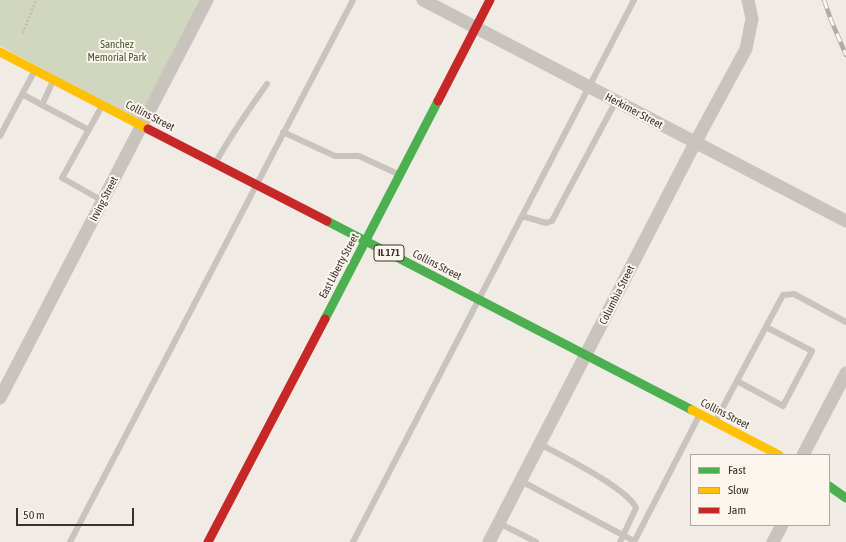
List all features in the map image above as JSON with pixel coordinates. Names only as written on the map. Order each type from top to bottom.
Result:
[{"type":"main road","name":"East Liberty Street","points":[[208,542],[366,241],[490,0]]},
{"type":"main road","name":"Collins Street","points":[[0,52],[777,454]]},
{"type":"main road","points":[[830,487],[846,498]]},
{"type":"street","name":"Irving Street","points":[[0,398],[207,0]]},
{"type":"street","name":"Herkimer Street","points":[[423,0],[846,221]]},
{"type":"street","name":"Columbia Street","points":[[489,542],[695,143],[746,49],[752,19],[748,0]]},
{"type":"street","points":[[804,454],[846,373]]},
{"type":"street","points":[[773,542],[781,526]]},
{"type":"lane","points":[[70,542],[353,0]]},
{"type":"lane","points":[[353,542],[634,0]]},
{"type":"lane","points":[[0,136],[35,70]]},
{"type":"lane","points":[[42,105],[54,80]]},
{"type":"lane","points":[[216,164],[230,138],[267,84]]},
{"type":"lane","points":[[22,94],[89,130]]},
{"type":"lane","points":[[522,216],[546,223],[552,221],[616,101]]},
{"type":"lane","points":[[102,105],[62,178],[103,201]]},
{"type":"lane","points":[[283,132],[335,156],[358,156],[400,175]]},
{"type":"lane","points":[[715,422],[783,295],[794,294],[846,322]]},
{"type":"lane","points":[[737,381],[783,406],[812,351],[766,327]]},
{"type":"lane","points":[[521,481],[634,541],[700,414]]},
{"type":"lane","points":[[540,444],[616,487],[634,503],[636,508],[620,542]]},
{"type":"lane","points":[[499,523],[536,542]]},
{"type":"path","points":[[23,33],[36,0]]},
{"type":"green space","name":"Sanchez Memorial Park","points":[[0,0],[203,0],[141,122],[0,46]]},
{"type":"railway","points":[[824,0],[846,55]]},
{"type":"traffic: fast","points":[[325,319],[438,101]]},
{"type":"traffic: fast","points":[[327,221],[692,410]]},
{"type":"traffic: fast","points":[[830,487],[846,498]]},
{"type":"traffic: slow","points":[[0,52],[148,129]]},
{"type":"traffic: slow","points":[[692,410],[777,454]]},
{"type":"traffic: jam","points":[[438,101],[490,0]]},
{"type":"traffic: jam","points":[[148,129],[327,221]]},
{"type":"traffic: jam","points":[[208,542],[325,319]]}]
